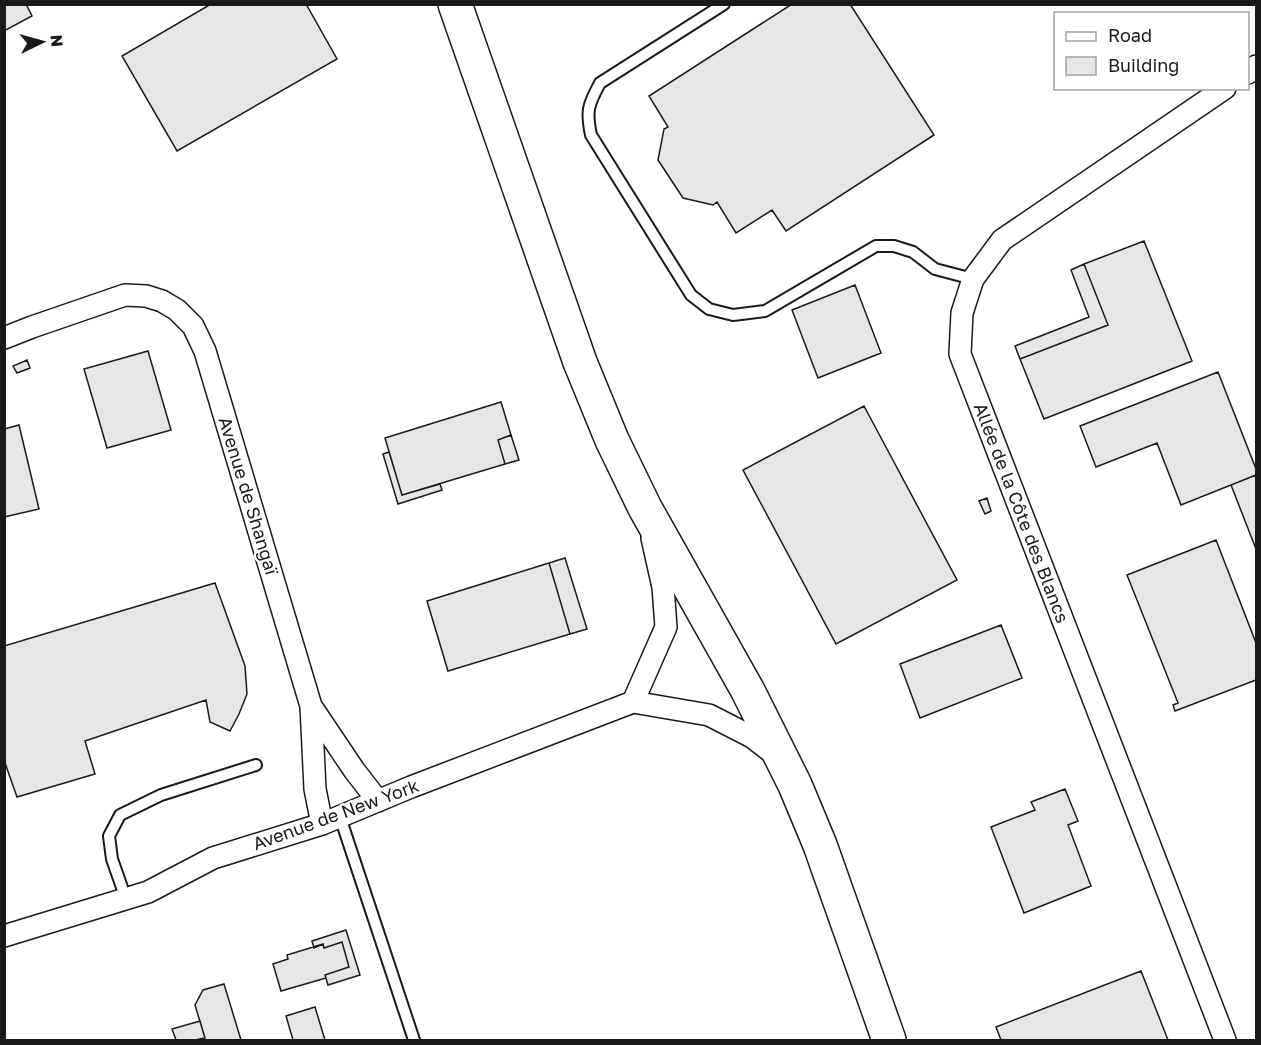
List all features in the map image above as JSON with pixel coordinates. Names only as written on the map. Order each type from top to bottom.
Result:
[{"type":"main road","points":[[454,4],[580,362],[612,440],[645,508],[748,691],[784,762],[820,845],[890,1041]]},
{"type":"street","name":"Allée de la Côte des Blancs","points":[[1222,90],[1002,240],[973,279],[962,313],[960,354],[1225,1041]]},
{"type":"street","name":"Avenue de Shangaï","points":[[4,338],[125,295],[146,296],[162,301],[177,310],[193,326],[205,351],[311,706]]},
{"type":"street","points":[[645,508],[663,586],[666,627],[633,702],[709,715],[752,737],[784,762]]},
{"type":"street","name":"Avenue de New York","points":[[4,936],[148,892],[213,858],[331,820],[633,702]]},
{"type":"street","points":[[311,706],[378,801]]},
{"type":"street","points":[[311,706],[315,789],[331,820]]},
{"type":"lane","points":[[724,4],[600,84],[590,100],[587,117],[591,135],[691,295],[709,309],[733,315],[765,311],[876,246],[894,246],[913,252],[935,269],[973,279]]},
{"type":"lane","points":[[126,898],[112,859],[109,836],[120,815],[161,795],[256,765]]},
{"type":"lane","points":[[331,820],[414,1041]]},
{"type":"building","points":[[4,4],[26,4],[32,16],[4,31]]},
{"type":"building","points":[[211,4],[306,4],[337,59],[177,151],[122,56]]},
{"type":"building","points":[[792,4],[850,4],[934,135],[786,231],[772,210],[736,233],[717,202],[713,205],[683,198],[658,160],[664,129],[668,127],[649,96]]},
{"type":"building","points":[[1144,241],[1192,361],[1044,419],[1020,359],[1108,325],[1084,264]]},
{"type":"building","points":[[1084,264],[1108,325],[1020,359],[1015,346],[1089,317],[1071,270]]},
{"type":"building","points":[[855,285],[881,353],[818,378],[792,310]]},
{"type":"building","points":[[148,351],[171,430],[107,448],[84,369]]},
{"type":"building","points":[[27,360],[30,368],[17,373],[13,366]]},
{"type":"building","points":[[1218,372],[1256,469],[1256,475],[1181,505],[1157,443],[1096,467],[1080,426]]},
{"type":"building","points":[[501,402],[511,435],[498,440],[505,464],[402,495],[385,438]]},
{"type":"building","points":[[864,406],[957,580],[836,644],[743,470]]},
{"type":"building","points":[[19,425],[39,509],[4,517],[4,429]]},
{"type":"building","points":[[511,435],[519,460],[505,464],[498,440]]},
{"type":"building","points":[[389,452],[402,495],[440,484],[442,490],[398,504],[383,454]]},
{"type":"building","points":[[1256,475],[1256,549],[1231,485]]},
{"type":"building","points":[[987,498],[991,511],[985,514],[979,501]]},
{"type":"building","points":[[1216,540],[1256,643],[1256,680],[1175,711],[1173,705],[1178,703],[1127,575]]},
{"type":"building","points":[[565,558],[587,629],[570,634],[549,563]]},
{"type":"building","points":[[549,563],[570,634],[448,671],[427,601]]},
{"type":"building","points":[[215,583],[245,666],[247,694],[230,731],[210,722],[206,700],[85,741],[95,774],[17,797],[4,760],[4,646]]},
{"type":"building","points":[[1001,625],[1022,678],[920,718],[900,664]]},
{"type":"building","points":[[1065,789],[1078,821],[1068,825],[1091,886],[1024,913],[991,827],[1035,810],[1031,802]]},
{"type":"building","points":[[346,930],[360,975],[328,985],[325,975],[349,967],[342,942],[324,948],[323,944],[314,948],[312,941]]},
{"type":"building","points":[[342,942],[349,967],[325,975],[326,978],[281,991],[273,964],[288,959],[287,955],[323,944],[324,948]]},
{"type":"building","points":[[1141,971],[1168,1040],[1001,1040],[996,1027]]},
{"type":"building","points":[[224,984],[241,1040],[196,1040],[205,1038],[195,1005],[203,990]]},
{"type":"building","points":[[315,1007],[325,1040],[293,1040],[286,1016]]},
{"type":"building","points":[[200,1021],[205,1038],[176,1040],[172,1029]]}]
